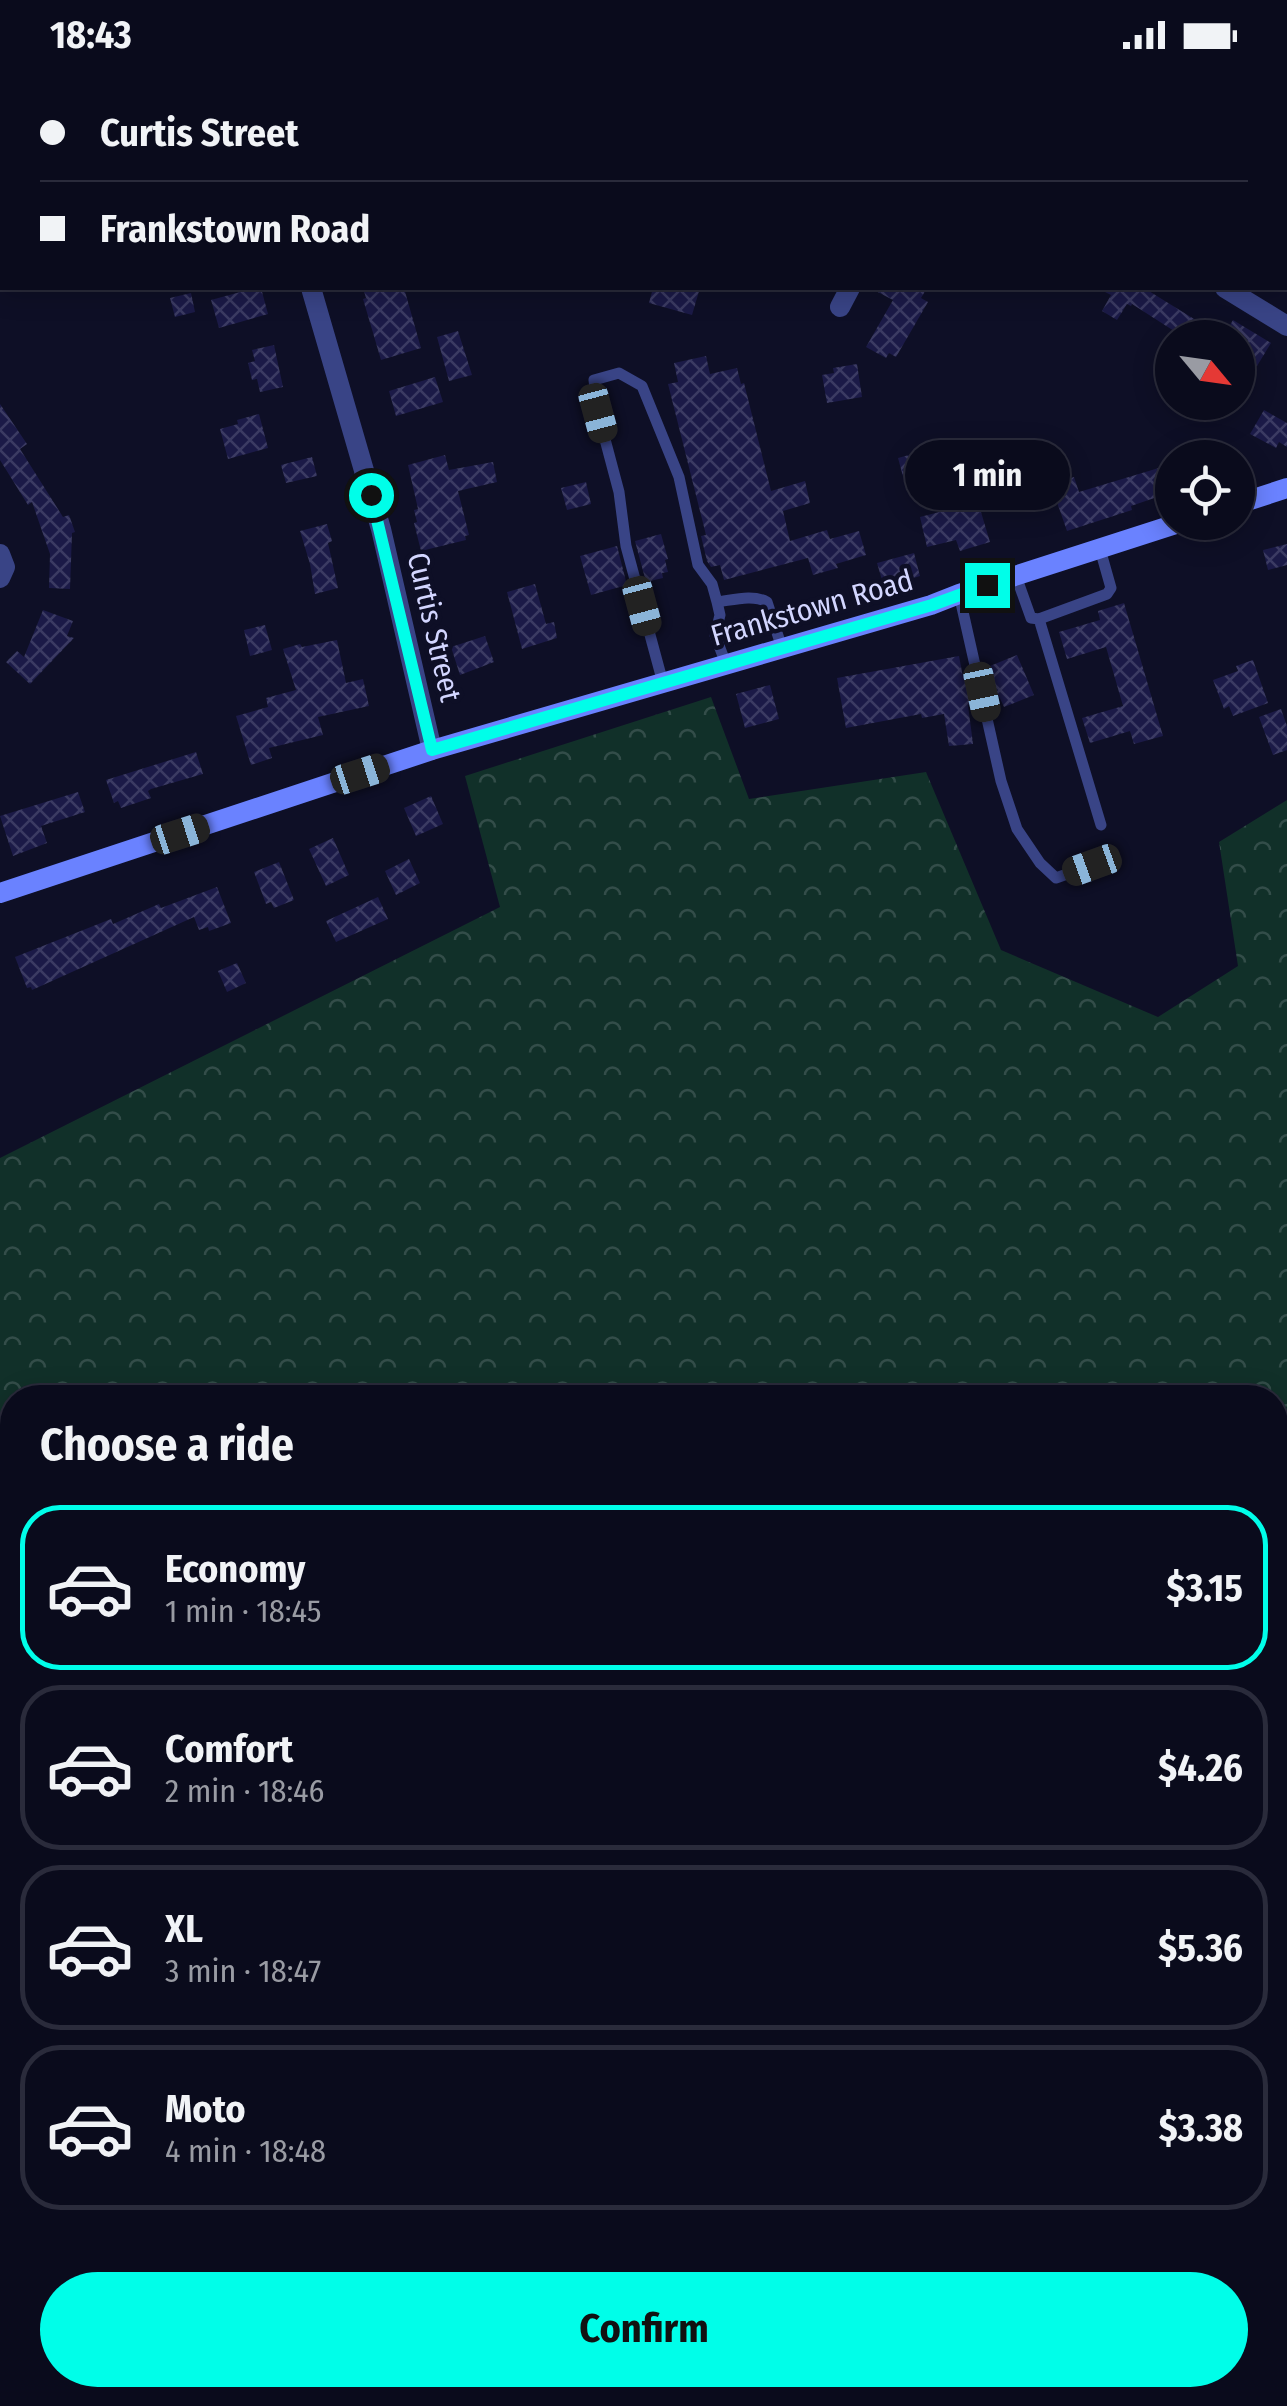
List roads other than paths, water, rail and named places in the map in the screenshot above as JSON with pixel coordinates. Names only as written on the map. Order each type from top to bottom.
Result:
[{"type":"main road","points":[[1255,498],[1287,488]]},
{"type":"main road","name":"Frankstown Road","points":[[0,893],[432,750],[932,605],[1155,531]]},
{"type":"street","name":"Curtis Street","points":[[311,290],[381,529],[432,750]]},
{"type":"street","points":[[840,307],[849,290]]},
{"type":"street","points":[[1228,290],[1287,326]]},
{"type":"street","points":[[0,554],[5,567],[0,578]]},
{"type":"lane","points":[[663,683],[626,546],[619,492],[598,413],[594,380],[618,374],[642,386],[679,477],[698,564],[712,584],[720,615],[715,635],[726,664]]},
{"type":"lane","points":[[1016,576],[1031,618],[1039,619],[1107,594],[1111,588],[1100,549]]},
{"type":"lane","points":[[959,594],[1002,781],[1017,828],[1040,863],[1056,878],[1092,865]]},
{"type":"lane","points":[[717,602],[764,599],[782,648]]},
{"type":"lane","points":[[1039,619],[1101,825]]}]
